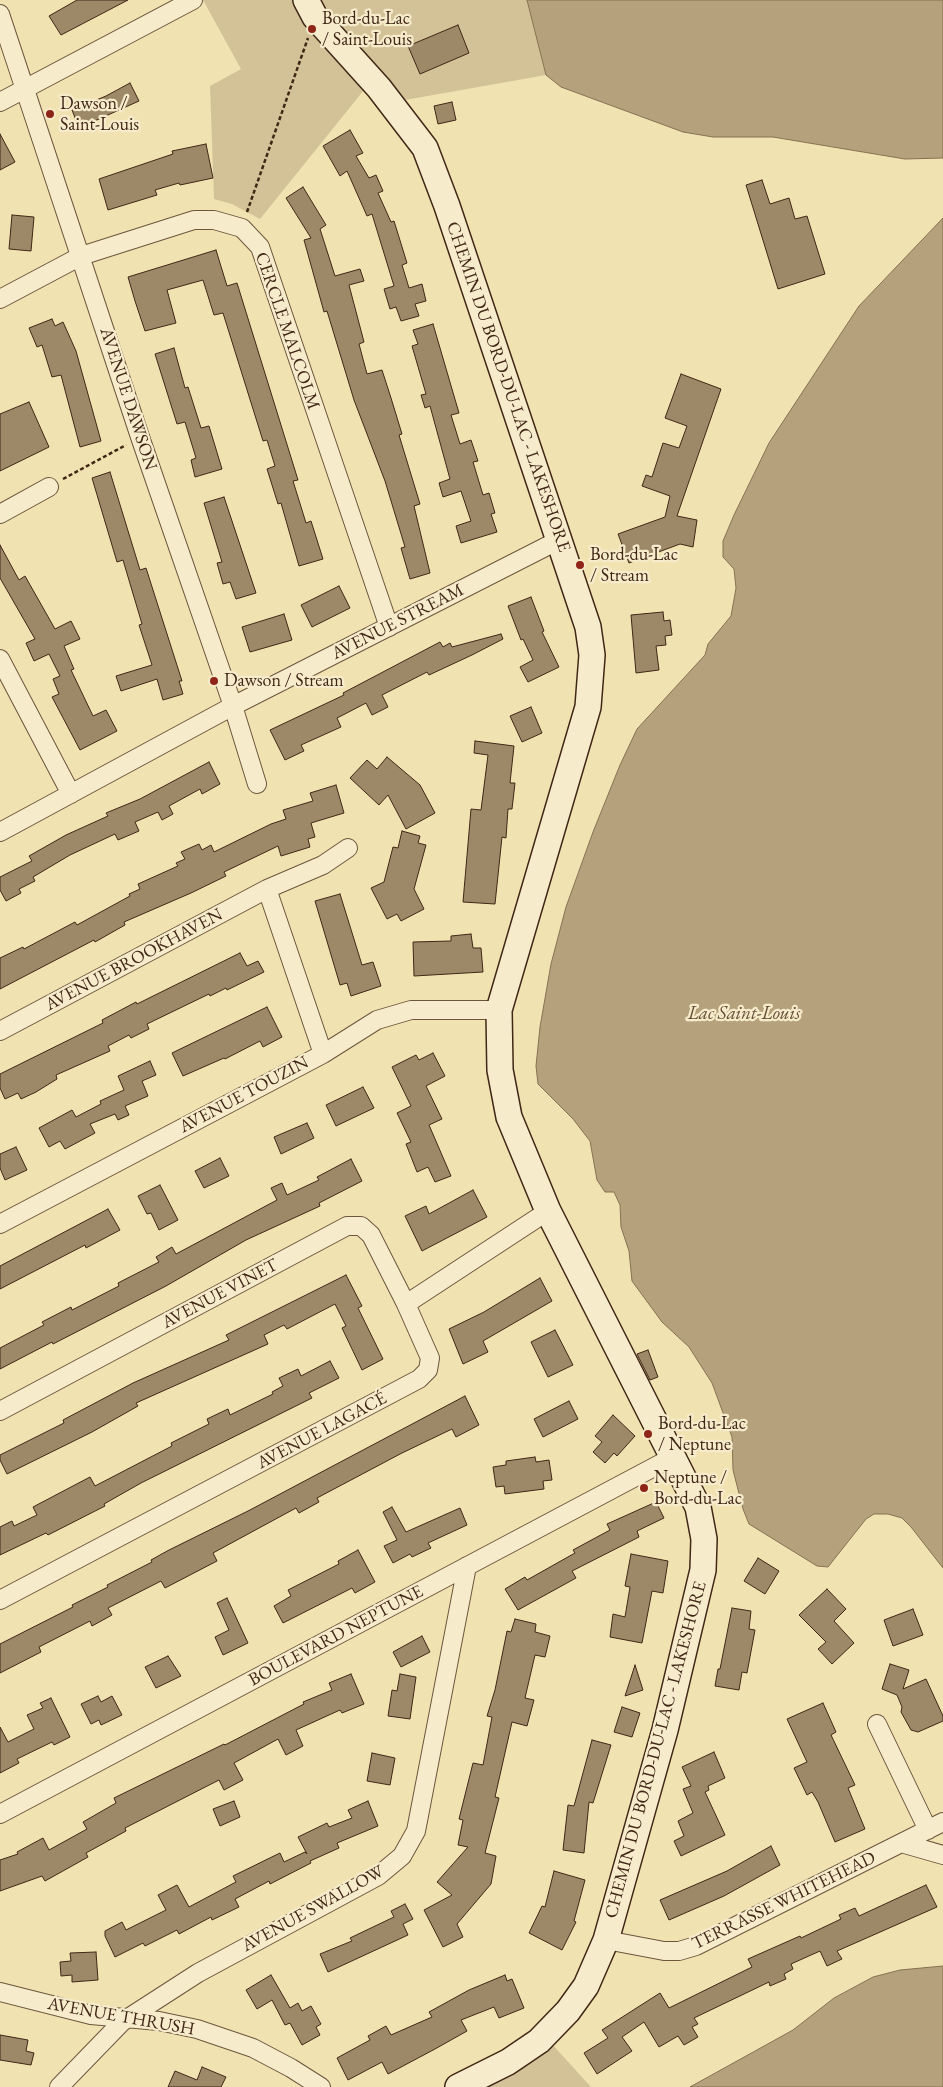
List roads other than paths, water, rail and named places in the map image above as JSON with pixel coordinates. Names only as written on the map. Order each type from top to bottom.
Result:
[{"type":"street","points":[[0,102],[193,0]]},
{"type":"street","name":"CHEMIN DU BORD-DU-LAC - LAKESHORE","points":[[311,8],[425,148],[447,206],[588,627],[592,655],[592,681],[588,707],[578,747],[499,1010],[500,1070],[509,1118],[548,1212],[698,1507],[704,1539],[703,1570],[665,1730],[606,1940],[586,1986],[568,2010],[538,2040],[508,2062],[458,2087]]},
{"type":"street","name":"AVENUE DAWSON","points":[[0,14],[82,256],[140,437],[233,706],[257,784]]},
{"type":"street","name":"CERCLE MALCOLM","points":[[82,256],[194,220],[214,220],[242,228],[260,247],[389,627]]},
{"type":"street","points":[[0,299],[82,256]]},
{"type":"street","points":[[0,514],[49,487]]},
{"type":"street","name":"AVENUE STREAM","points":[[0,832],[233,706],[560,540]]},
{"type":"street","points":[[0,659],[71,794]]},
{"type":"street","name":"AVENUE BROOKHAVEN","points":[[0,1031],[267,889],[323,865],[348,848]]},
{"type":"street","points":[[267,889],[323,1054]]},
{"type":"street","name":"AVENUE TOUZIN","points":[[0,1224],[323,1054],[377,1020],[411,1010],[499,1010]]},
{"type":"street","points":[[406,1304],[548,1212]]},
{"type":"street","name":"AVENUE VINET","points":[[0,1411],[347,1226],[361,1226],[371,1235],[406,1304]]},
{"type":"street","name":"AVENUE LAGACÉ","points":[[0,1600],[420,1380],[428,1370],[430,1358],[406,1304]]},
{"type":"street","name":"BOULEVARD NEPTUNE","points":[[0,1814],[673,1458]]},
{"type":"street","name":"AVENUE SWALLOW","points":[[59,2087],[115,2027],[198,1973],[378,1876],[402,1856],[416,1831],[467,1566]]},
{"type":"street","name":"TERRASSE WHITEHEAD","points":[[606,1940],[664,1951],[679,1951],[696,1946],[935,1826],[877,1724]]},
{"type":"street","points":[[901,1843],[943,1856]]},
{"type":"street","name":"AVENUE THRUSH","points":[[0,1992],[68,2010],[180,2025],[244,2045],[274,2058],[321,2087]]},
{"type":"water","points":[[527,0],[943,0],[943,158],[905,159],[773,137],[713,137],[683,132],[561,87],[546,75]]},
{"type":"water","name":"Lac Saint-Louis","points":[[943,218],[943,1568],[902,1518],[888,1514],[874,1514],[866,1519],[828,1567],[817,1566],[749,1524],[733,1470],[732,1437],[712,1383],[689,1347],[662,1322],[632,1281],[629,1251],[621,1227],[620,1205],[614,1192],[605,1192],[597,1180],[590,1141],[573,1119],[538,1084],[536,1066],[540,1027],[551,964],[566,907],[620,765],[637,729],[705,655],[708,644],[731,616],[736,588],[734,569],[723,557],[723,541],[734,515],[769,443],[859,306]]},
{"type":"water","points":[[943,1966],[943,2087],[690,2087],[793,2030],[834,1998],[873,1977],[900,1970]]},
{"type":"place","name":"Bord-du-Lac / Saint-Louis","points":[[312,29]]},
{"type":"place","name":"Dawson / Saint-Louis","points":[[50,114]]},
{"type":"place","name":"Bord-du-Lac / Stream","points":[[580,565]]},
{"type":"place","name":"Dawson / Stream","points":[[214,681]]},
{"type":"place","name":"Bord-du-Lac / Neptune","points":[[648,1434]]},
{"type":"place","name":"Neptune / Bord-du-Lac","points":[[644,1488]]}]
